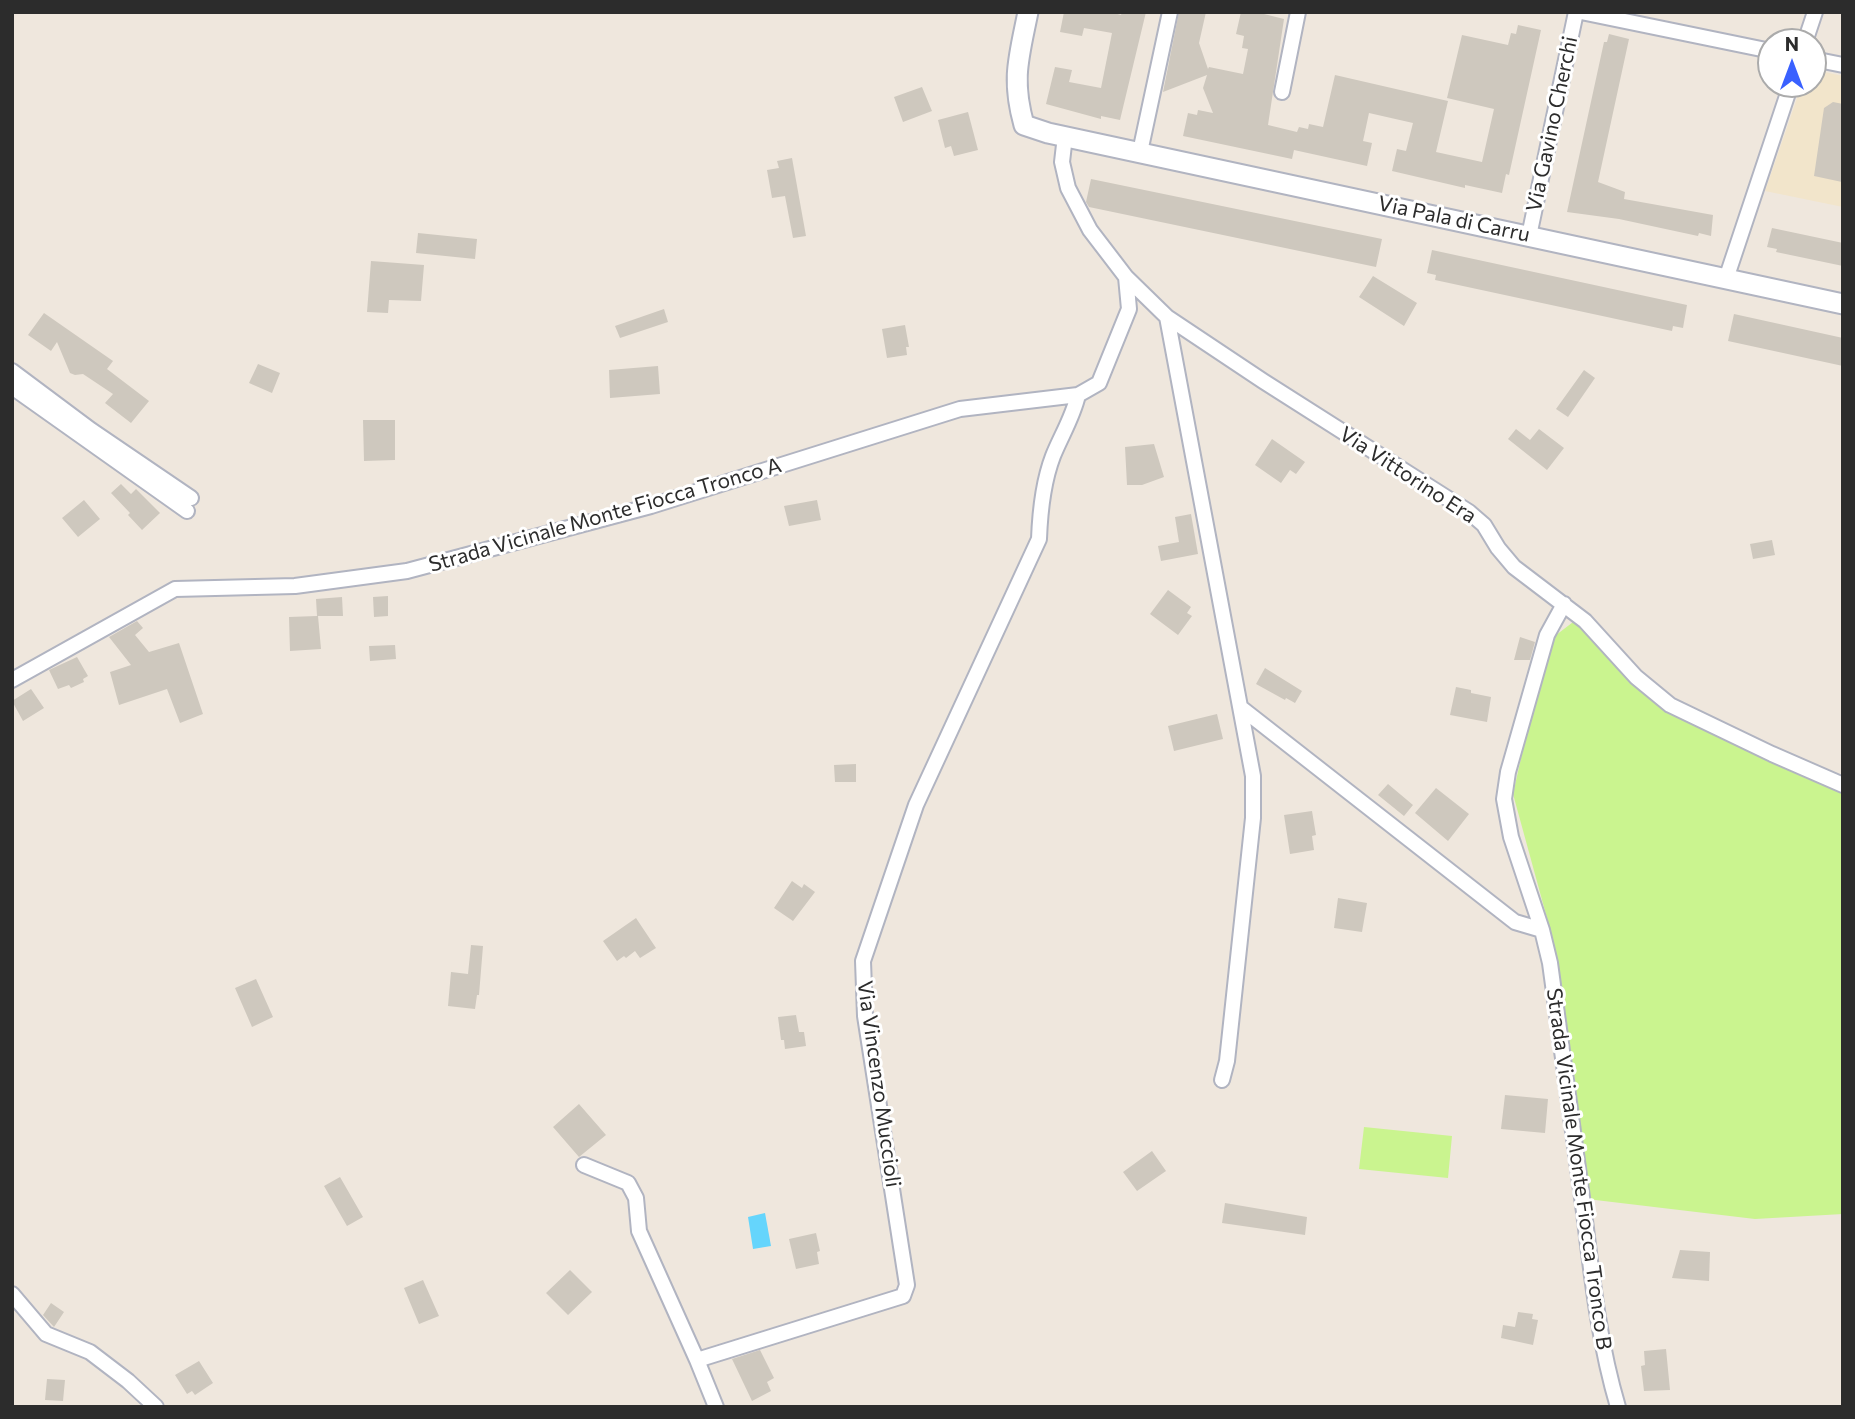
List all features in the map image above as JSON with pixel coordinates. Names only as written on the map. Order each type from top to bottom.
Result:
[{"type":"street","points":[[1028,12],[1017,69],[1017,99],[1024,125],[1065,136]]},
{"type":"street","points":[[1140,152],[1170,12]]},
{"type":"street","points":[[1282,93],[1298,12]]},
{"type":"street","points":[[1578,12],[1757,48]]},
{"type":"street","name":"Via Gavino Cherchi","points":[[1529,236],[1578,12]]},
{"type":"street","points":[[1726,279],[1786,98]]},
{"type":"street","name":"Via Pala di Carru","points":[[1065,136],[1843,304]]},
{"type":"street","name":"Via Vittorino Era","points":[[1065,136],[1062,162],[1068,188],[1090,230],[1126,277],[1167,317],[1469,512],[1484,525],[1498,548],[1514,566],[1585,621],[1636,677],[1670,705],[1843,785]]},
{"type":"street","points":[[1078,395],[1099,383],[1129,309],[1126,277]]},
{"type":"street","points":[[1167,317],[1253,776],[1253,818],[1227,1061],[1222,1080]]},
{"type":"street","points":[[12,371],[189,504],[12,387]]},
{"type":"street","name":"Strada Vicinale Monte Fiocca Tronco A","points":[[12,680],[175,589],[295,586],[407,571],[651,506],[960,409],[1078,395]]},
{"type":"street","name":"Via Vincenzo Muccioli","points":[[697,1360],[903,1296],[905,1292],[907,1285],[897,1216],[865,1016],[863,961],[916,805],[1039,539],[1040,512],[1052,459],[1075,409],[1078,395]]},
{"type":"street","name":"Strada Vicinale Monte Fiocca Tronco B","points":[[1564,604],[1547,635],[1508,772],[1504,799],[1511,837],[1542,930],[1553,989],[1591,1284],[1618,1407]]},
{"type":"street","points":[[1240,707],[1515,922],[1542,930]]},
{"type":"street","points":[[584,1165],[628,1183],[636,1198],[639,1231],[716,1407]]},
{"type":"street","points":[[12,1294],[46,1334],[90,1352],[156,1407]]},
{"type":"shaded area","points":[[1827,73],[1843,76],[1843,207],[1765,191],[1797,98],[1827,98]]},
{"type":"green space","points":[[1577,619],[1676,708],[1843,781],[1843,1214],[1755,1219],[1587,1199],[1575,1081],[1553,940],[1513,794],[1547,642]]},
{"type":"green space","points":[[1364,1127],[1452,1136],[1448,1178],[1359,1169]]},
{"type":"water","points":[[765,1213],[771,1246],[753,1249],[748,1217]]},
{"type":"building","points":[[1064,12],[1110,12],[1121,15],[1122,12],[1146,12],[1120,120],[1101,116],[1101,119],[1046,104],[1055,67],[1072,70],[1069,82],[1101,88],[1112,33],[1084,28],[1082,36],[1060,32]]},
{"type":"building","points":[[1179,12],[1206,12],[1199,43],[1208,69],[1209,67],[1243,74],[1248,49],[1242,48],[1244,36],[1236,34],[1241,12],[1256,12],[1284,19],[1268,125],[1297,132],[1299,127],[1308,129],[1309,124],[1323,127],[1335,75],[1448,101],[1436,152],[1482,162],[1494,109],[1447,98],[1462,35],[1508,45],[1511,33],[1516,34],[1518,25],[1541,30],[1509,175],[1506,174],[1502,193],[1465,185],[1465,188],[1392,171],[1397,149],[1406,151],[1413,123],[1369,113],[1363,141],[1372,143],[1367,166],[1294,150],[1292,159],[1183,136],[1188,113],[1197,115],[1198,110],[1213,113],[1203,88],[1207,75],[1163,92]]},
{"type":"building","points":[[1609,34],[1629,39],[1598,182],[1625,192],[1624,199],[1713,215],[1711,236],[1699,233],[1698,236],[1619,219],[1567,212],[1604,42],[1607,42]]},
{"type":"building","points":[[922,87],[932,111],[903,122],[894,97]]},
{"type":"building","points":[[1833,102],[1843,104],[1842,182],[1814,176],[1824,108]]},
{"type":"building","points":[[968,112],[978,150],[954,156],[951,146],[945,148],[938,120]]},
{"type":"building","points":[[792,158],[806,236],[793,238],[785,196],[772,198],[767,170],[779,168],[777,161]]},
{"type":"building","points":[[1091,179],[1382,239],[1376,267],[1089,207],[1086,202]]},
{"type":"building","points":[[1772,228],[1843,243],[1843,266],[1776,252],[1777,249],[1767,247]]},
{"type":"building","points":[[418,233],[477,239],[475,259],[416,253]]},
{"type":"building","points":[[1432,250],[1687,305],[1683,328],[1673,326],[1672,331],[1435,280],[1436,275],[1427,273]]},
{"type":"building","points":[[371,261],[424,265],[421,301],[389,300],[388,313],[367,312]]},
{"type":"building","points":[[1373,276],[1417,303],[1404,326],[1359,297]]},
{"type":"building","points":[[664,309],[668,322],[620,338],[615,326]]},
{"type":"building","points":[[44,313],[113,361],[107,369],[149,401],[131,423],[105,403],[113,394],[83,374],[70,373],[57,342],[51,351],[28,335]]},
{"type":"building","points":[[1734,314],[1843,338],[1843,366],[1728,341]]},
{"type":"building","points":[[905,325],[909,347],[906,347],[907,355],[887,358],[882,329]]},
{"type":"building","points":[[258,364],[280,373],[272,393],[249,383]]},
{"type":"building","points":[[658,366],[660,394],[610,398],[609,370]]},
{"type":"building","points":[[1584,370],[1595,378],[1568,417],[1556,409]]},
{"type":"building","points":[[363,420],[395,420],[395,460],[364,461]]},
{"type":"building","points":[[1516,429],[1530,440],[1539,429],[1564,448],[1547,470],[1508,439]]},
{"type":"building","points":[[1272,439],[1305,462],[1296,474],[1290,470],[1281,483],[1255,465]]},
{"type":"building","points":[[1154,444],[1164,477],[1142,485],[1127,485],[1125,447]]},
{"type":"building","points":[[121,484],[131,494],[136,489],[160,513],[142,530],[111,493]]},
{"type":"building","points":[[84,500],[100,519],[78,537],[62,518]]},
{"type":"building","points":[[817,500],[821,520],[789,526],[784,506]]},
{"type":"building","points":[[1191,514],[1198,554],[1161,561],[1158,546],[1179,542],[1175,517]]},
{"type":"building","points":[[1772,540],[1775,555],[1753,559],[1750,544]]},
{"type":"building","points":[[1168,590],[1191,607],[1187,613],[1192,616],[1178,635],[1150,614]]},
{"type":"building","points":[[388,596],[388,616],[374,617],[373,597]]},
{"type":"building","points":[[342,597],[343,616],[318,616],[321,649],[290,651],[289,617],[317,616],[316,599]]},
{"type":"building","points":[[137,621],[143,628],[135,635],[149,652],[179,643],[203,714],[180,723],[167,689],[119,705],[110,672],[131,665],[109,637]]},
{"type":"building","points":[[1520,637],[1535,642],[1530,660],[1514,660]]},
{"type":"building","points":[[395,645],[396,659],[370,661],[369,646]]},
{"type":"building","points":[[77,657],[88,676],[83,679],[84,682],[71,688],[69,685],[58,689],[49,670]]},
{"type":"building","points":[[1265,668],[1302,691],[1295,703],[1256,684]]},
{"type":"building","points":[[1456,687],[1491,697],[1487,722],[1450,715]]},
{"type":"building","points":[[31,689],[44,708],[23,721],[12,701]]},
{"type":"building","points":[[1217,714],[1223,739],[1174,751],[1168,726]]},
{"type":"building","points":[[856,764],[856,782],[835,782],[834,765]]},
{"type":"building","points":[[1388,784],[1413,805],[1404,816],[1378,795]]},
{"type":"building","points":[[1436,788],[1469,814],[1448,841],[1415,813]]},
{"type":"building","points":[[1312,811],[1316,835],[1312,836],[1314,850],[1290,854],[1284,815]]},
{"type":"building","points":[[792,881],[802,888],[804,884],[815,892],[793,921],[774,908]]},
{"type":"building","points":[[1338,898],[1367,903],[1362,932],[1334,928]]},
{"type":"building","points":[[636,918],[656,948],[640,958],[635,951],[617,961],[603,941]]},
{"type":"building","points":[[471,945],[483,946],[479,995],[475,1009],[448,1006],[451,972],[468,974]]},
{"type":"building","points":[[256,979],[273,1017],[252,1027],[235,988]]},
{"type":"building","points":[[796,1015],[799,1032],[804,1032],[806,1046],[785,1049],[778,1017]]},
{"type":"building","points":[[1505,1095],[1548,1099],[1545,1133],[1501,1129]]},
{"type":"building","points":[[579,1104],[606,1135],[579,1157],[553,1127]]},
{"type":"building","points":[[1152,1151],[1166,1171],[1137,1191],[1123,1172]]},
{"type":"building","points":[[340,1177],[363,1217],[347,1226],[324,1186]]},
{"type":"building","points":[[1225,1203],[1307,1217],[1305,1235],[1222,1223]]},
{"type":"building","points":[[816,1233],[820,1251],[817,1252],[819,1264],[796,1269],[789,1239]]},
{"type":"building","points":[[1680,1250],[1710,1252],[1709,1281],[1672,1278]]},
{"type":"building","points":[[570,1270],[592,1292],[568,1315],[546,1293]]},
{"type":"building","points":[[423,1280],[439,1316],[419,1324],[404,1288]]},
{"type":"building","points":[[51,1303],[64,1312],[54,1327],[43,1315]]},
{"type":"building","points":[[1518,1312],[1533,1314],[1532,1319],[1538,1320],[1533,1345],[1501,1338],[1503,1325],[1515,1327]]},
{"type":"building","points":[[1666,1349],[1670,1390],[1644,1391],[1641,1366],[1645,1365],[1644,1351]]},
{"type":"building","points":[[760,1350],[774,1378],[767,1382],[771,1391],[752,1401],[732,1359]]},
{"type":"building","points":[[199,1361],[213,1383],[195,1395],[192,1391],[187,1394],[175,1375]]},
{"type":"building","points":[[47,1379],[65,1380],[63,1401],[45,1400]]}]
